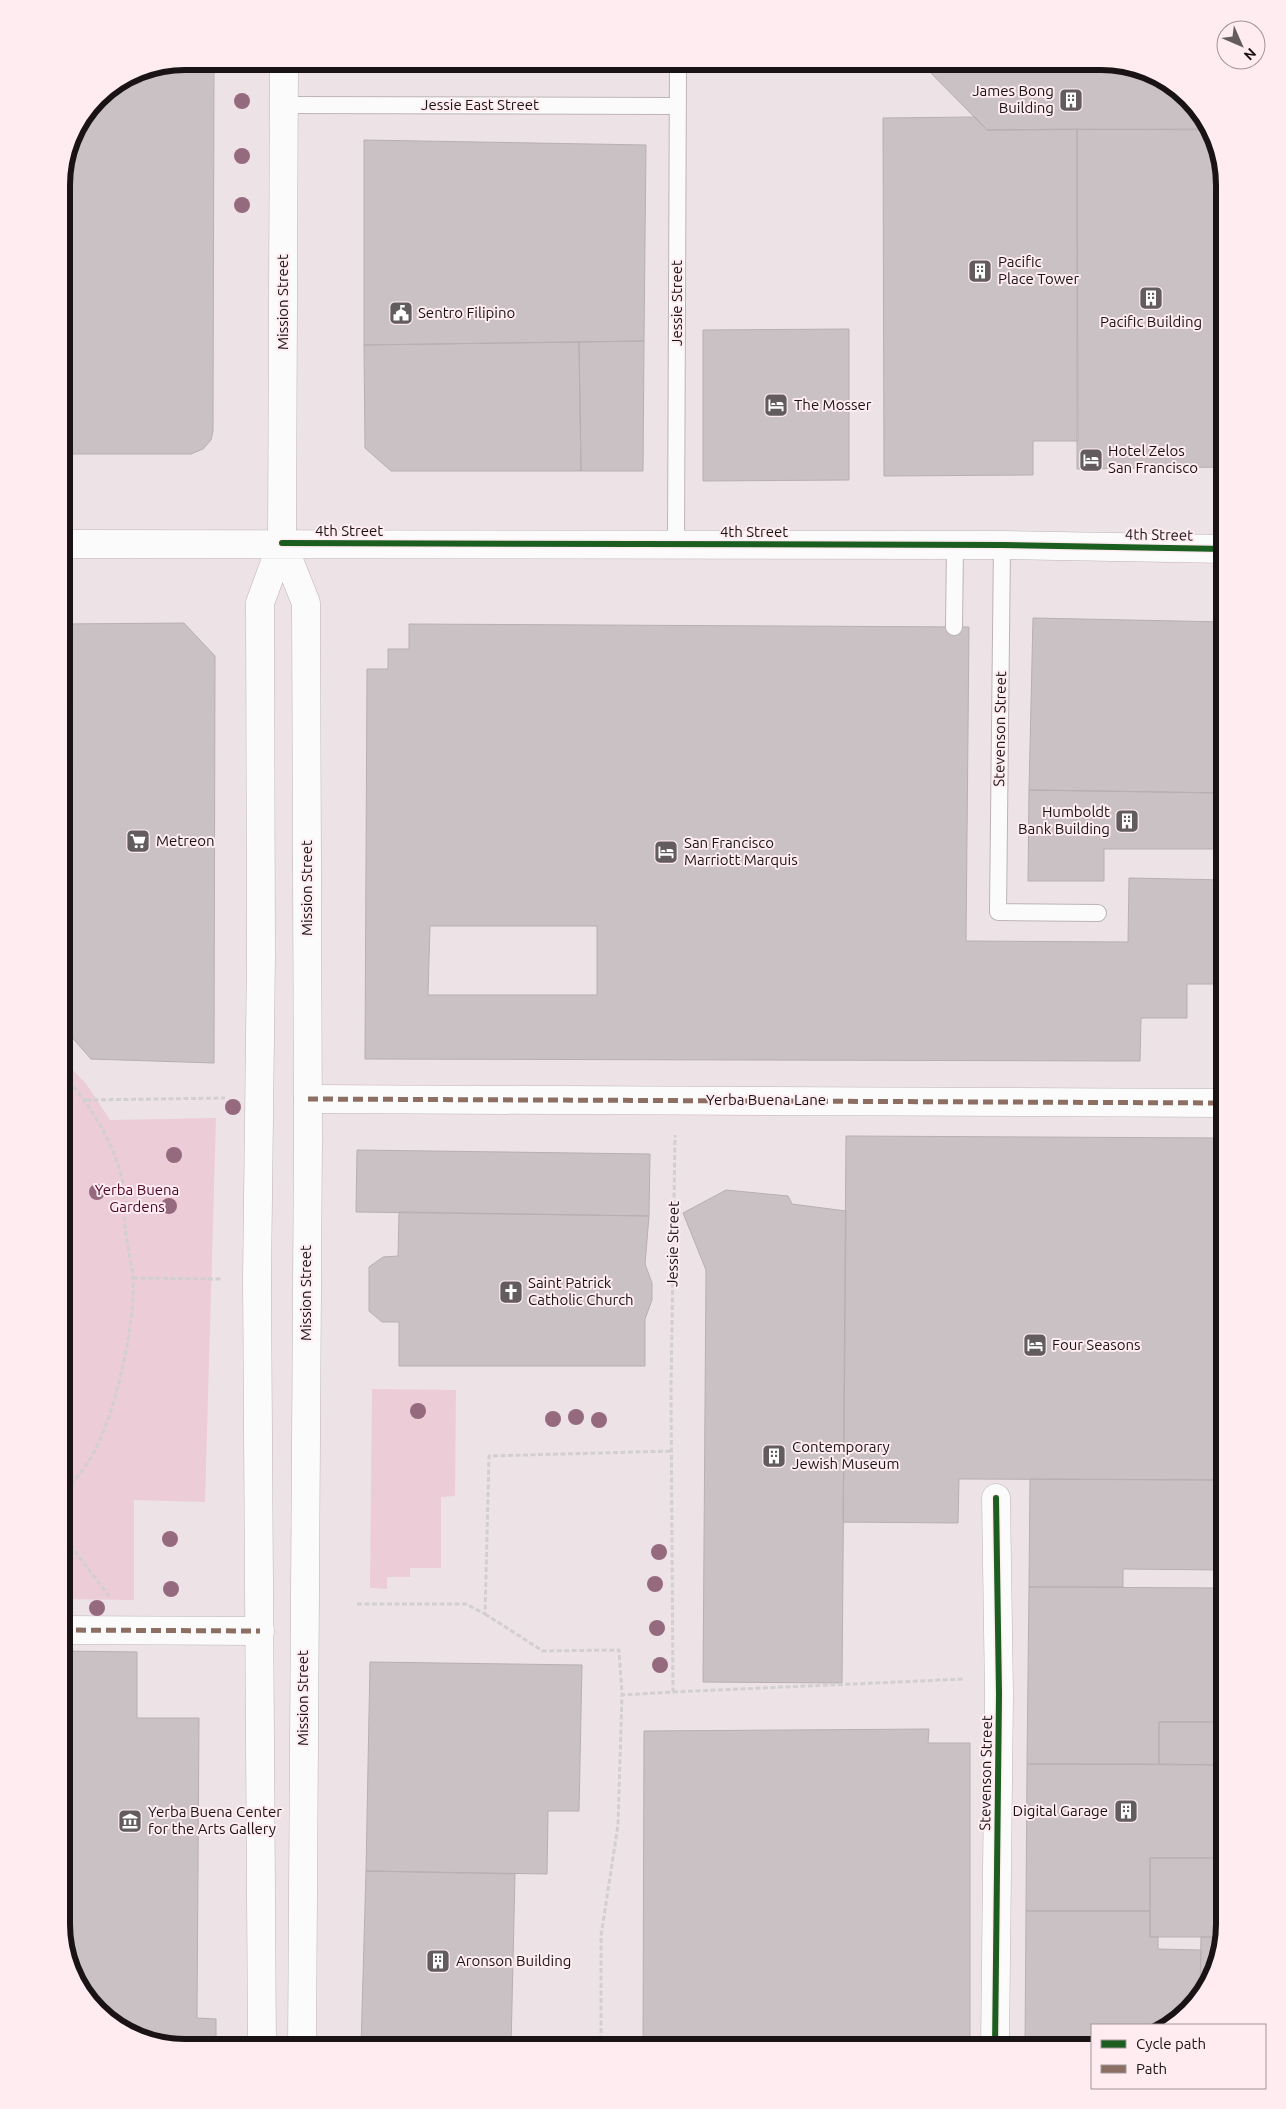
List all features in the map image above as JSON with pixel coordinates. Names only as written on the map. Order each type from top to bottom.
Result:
[{"type":"main road","name":"Mission Street","points":[[262,2039],[257,1270],[261,956],[260,603],[282,543],[284,70]]},
{"type":"main road","name":"Mission Street","points":[[282,543],[306,603],[308,1099],[302,2039]]},
{"type":"main road","name":"4th Street","points":[[70,544],[1002,545],[1216,549]]},
{"type":"main road","name":"Yerba Buena Lane","points":[[308,1099],[675,1099],[1216,1103]]},
{"type":"main road","name":"Stevenson Street","points":[[996,1498],[998,1678],[996,2039]]},
{"type":"main road","points":[[70,1630],[260,1631]]},
{"type":"lane","name":"Jessie Street","points":[[676,544],[678,70]]},
{"type":"lane","name":"Jessie East Street","points":[[283,105],[678,106]]},
{"type":"lane","points":[[954,627],[955,545]]},
{"type":"lane","name":"Stevenson Street","points":[[1002,545],[998,912],[1098,913]]},
{"type":"path","points":[[70,1081],[86,1100],[110,1144],[124,1183],[125,1226],[133,1278],[129,1332],[111,1411],[95,1450],[70,1486]]},
{"type":"path","points":[[86,1100],[228,1098]]},
{"type":"path","points":[[133,1278],[218,1280]]},
{"type":"path","points":[[485,1614],[489,1456],[672,1451]]},
{"type":"path","points":[[70,1545],[135,1630]]},
{"type":"path","points":[[357,1604],[466,1604],[543,1651],[619,1650],[622,1694],[618,1825],[601,1936],[601,2039]]},
{"type":"path","points":[[622,1694],[998,1678]]},
{"type":"green space","name":"Yerba Buena Gardens","points":[[70,1067],[87,1085],[110,1120],[216,1118],[205,1502],[134,1500],[134,1600],[70,1599]]},
{"type":"green space","points":[[372,1389],[456,1390],[455,1496],[441,1497],[441,1568],[410,1568],[410,1577],[387,1577],[387,1589],[370,1588]]},
{"type":"building","points":[[214,70],[213,431],[211,440],[203,449],[191,454],[70,454],[70,177],[74,155],[85,127],[98,109],[121,89],[141,79],[162,72]]},
{"type":"building","points":[[367,70],[634,70],[634,71]]},
{"type":"building","name":"James Bong Building","points":[[928,70],[1109,70],[1124,72],[1138,76],[1165,89],[1188,109],[1201,129],[987,130]]},
{"type":"building","name":"Pacific Place Tower","points":[[975,117],[987,130],[1077,129],[1078,441],[1033,441],[1033,475],[884,476],[883,118]]},
{"type":"building","name":"Pacific Building","points":[[1077,129],[1202,130],[1212,155],[1216,185],[1216,467],[1077,469]]},
{"type":"building","points":[[364,140],[646,145],[644,341],[364,345]]},
{"type":"building","name":"The Mosser","points":[[849,329],[849,480],[703,481],[703,330]]},
{"type":"building","points":[[644,341],[643,471],[581,471],[579,342]]},
{"type":"building","points":[[579,342],[581,471],[391,471],[365,448],[364,345]]},
{"type":"building","points":[[1033,618],[1216,622],[1216,793],[1029,790]]},
{"type":"building","name":"Metreon","points":[[184,623],[215,656],[214,1063],[91,1059],[70,1035],[70,624]]},
{"type":"building","name":"San Francisco Marriott Marquis","points":[[409,624],[969,627],[966,941],[1128,942],[1129,878],[1216,880],[1216,984],[1187,984],[1187,1018],[1141,1018],[1140,1061],[365,1059],[367,669],[388,669],[388,649],[409,649]],"holes":[[[430,926],[597,926],[597,995],[428,995]]]},
{"type":"building","name":"Humboldt Bank Building","points":[[1029,790],[1216,793],[1216,849],[1104,849],[1104,881],[1028,881]]},
{"type":"building","name":"Four Seasons","points":[[846,1136],[1216,1138],[1216,1480],[959,1479],[958,1523],[843,1522]]},
{"type":"building","points":[[357,1150],[650,1154],[649,1216],[356,1212]]},
{"type":"building","name":"Contemporary Jewish Museum","points":[[726,1190],[788,1196],[792,1204],[846,1211],[842,1683],[703,1682],[706,1270],[683,1213]]},
{"type":"building","name":"Saint Patrick Catholic Church","points":[[399,1212],[649,1216],[645,1264],[652,1283],[652,1300],[645,1319],[645,1366],[399,1366],[399,1322],[382,1322],[369,1311],[369,1267],[383,1257],[398,1256]]},
{"type":"building","points":[[1030,1479],[1216,1480],[1216,1570],[1123,1569],[1123,1587],[1029,1587]]},
{"type":"building","points":[[1029,1587],[1216,1588],[1216,1722],[1159,1722],[1159,1764],[1027,1764]]},
{"type":"building","name":"Yerba Buena Center for the Arts Gallery","points":[[70,1651],[137,1652],[137,1718],[199,1718],[197,2018],[216,2019],[216,2039],[177,2039],[148,2033],[121,2020],[98,2000],[89,1988],[76,1961],[70,1932]]},
{"type":"building","points":[[370,1662],[582,1665],[579,1811],[548,1811],[547,1874],[366,1871]]},
{"type":"building","points":[[1159,1722],[1216,1722],[1216,1765],[1159,1764]]},
{"type":"building","points":[[929,1729],[928,1743],[970,1743],[970,2039],[643,2039],[644,1731]]},
{"type":"building","name":"Digital Garage","points":[[1027,1764],[1216,1765],[1216,1858],[1150,1858],[1150,1911],[1026,1911]]},
{"type":"building","points":[[1150,1858],[1216,1858],[1215,1937],[1150,1937]]},
{"type":"building","name":"Aronson Building","points":[[366,1871],[515,1874],[511,2039],[361,2039]]},
{"type":"building","points":[[1026,1911],[1150,1911],[1150,1937],[1158,1937],[1158,1949],[1201,1950],[1200,1983],[1182,2005],[1159,2024],[1091,2024],[1091,2039],[1025,2039]]},
{"type":"building","points":[[1201,1937],[1215,1937],[1212,1954],[1200,1983]]},
{"type":"marked path","points":[[308,1099],[1216,1103]]},
{"type":"marked path","points":[[70,1630],[260,1631]]},
{"type":"cycle path","points":[[282,543],[1002,545],[1216,549]]},
{"type":"cycle path","points":[[995,2039],[999,1694],[996,1498]]},
{"type":"place","name":"James Bong Building","points":[[1071,100]]},
{"type":"place","name":"Pacific Place Tower","points":[[980,271]]},
{"type":"place","name":"Pacific Building","points":[[1151,298]]},
{"type":"place","name":"Sentro Filipino","points":[[401,313]]},
{"type":"place","name":"The Mosser","points":[[776,405]]},
{"type":"place","name":"Hotel Zelos San Francisco","points":[[1091,460]]},
{"type":"place","name":"Humboldt Bank Building","points":[[1127,821]]},
{"type":"place","name":"Metreon","points":[[138,841]]},
{"type":"place","name":"San Francisco Marriott Marquis","points":[[666,852]]},
{"type":"place","name":"Saint Patrick Catholic Church","points":[[511,1292]]},
{"type":"place","name":"Four Seasons","points":[[1035,1345]]},
{"type":"place","name":"Contemporary Jewish Museum","points":[[774,1456]]},
{"type":"place","name":"Digital Garage","points":[[1126,1811]]},
{"type":"place","name":"Yerba Buena Center for the Arts Gallery","points":[[130,1821]]},
{"type":"place","name":"Aronson Building","points":[[438,1961]]}]
